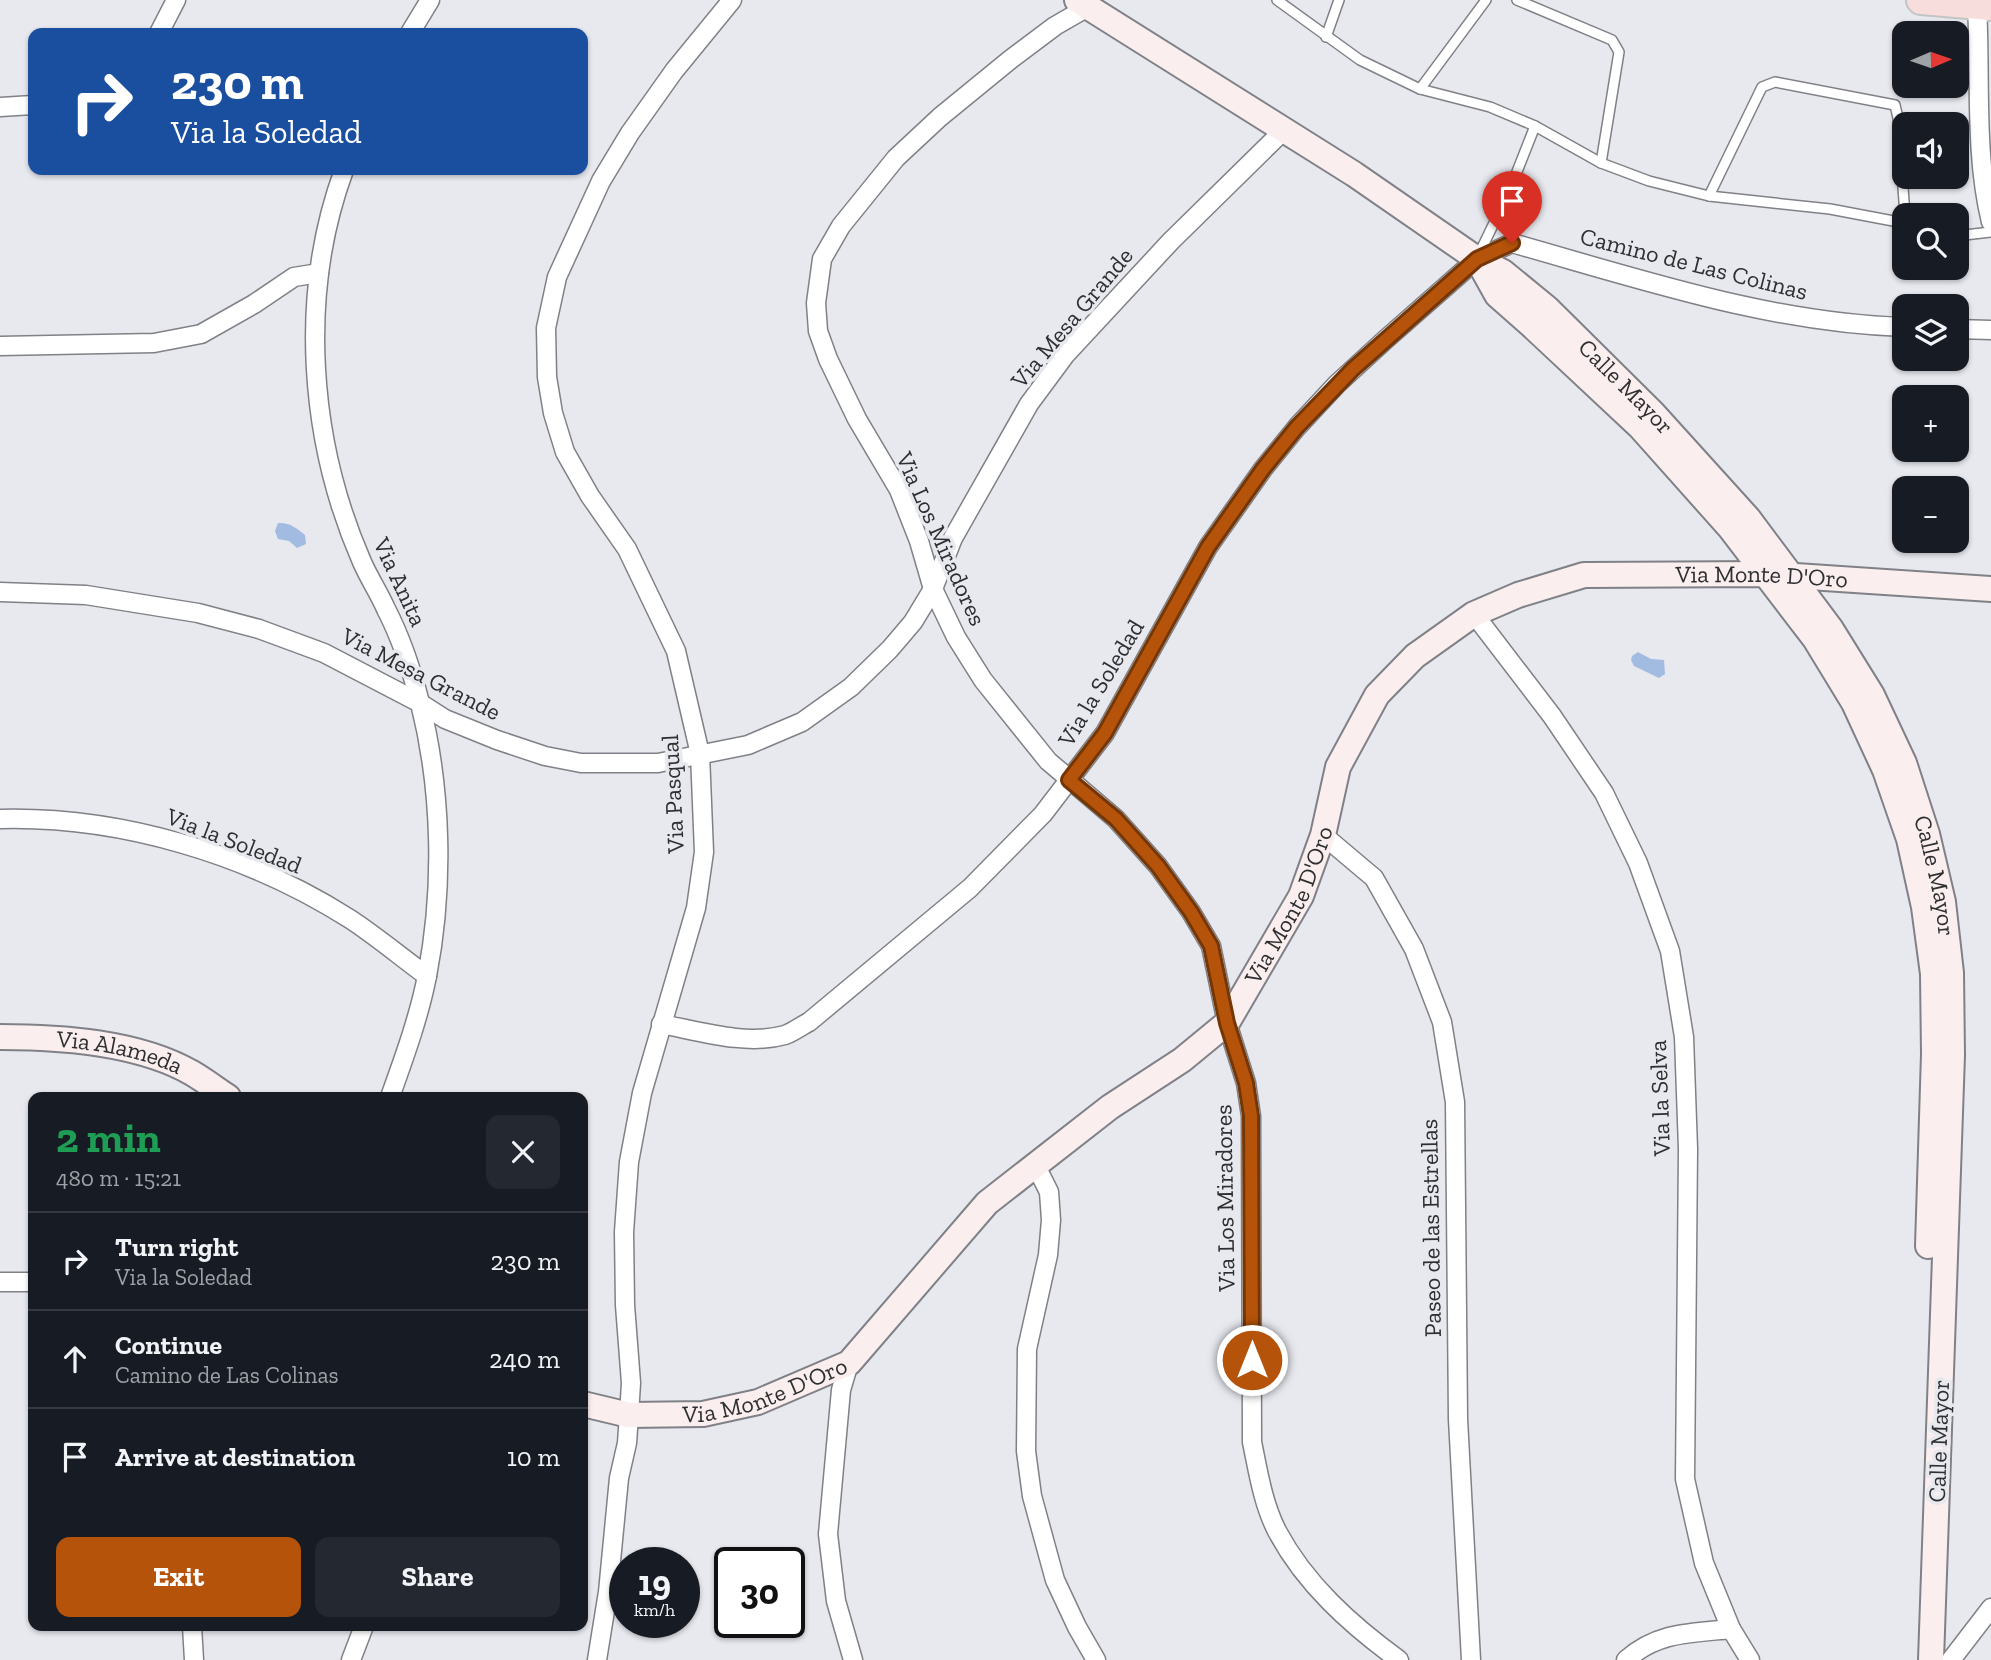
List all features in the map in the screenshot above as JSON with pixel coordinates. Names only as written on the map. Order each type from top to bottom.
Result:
[{"type":"main road","points":[[1921,0],[1982,3]]},
{"type":"street","points":[[162,28],[176,0]]},
{"type":"street","points":[[413,28],[430,0]]},
{"type":"street","name":"Via Pasqual","points":[[598,1660],[610,1579],[619,1478],[627,1443],[631,1383],[625,1305],[624,1232],[629,1162],[642,1093],[696,908],[704,852],[701,754],[676,650],[627,549],[590,496],[565,452],[553,413],[547,377],[546,328],[557,277],[601,181],[630,133],[674,71],[732,0]]},
{"type":"street","points":[[1982,3],[1980,132],[1991,222]]},
{"type":"street","name":"Calle Mayor","points":[[1083,4],[1405,207],[1477,259],[1503,272],[1547,308],[1653,413],[1748,518],[1831,629],[1872,695],[1904,763],[1927,834],[1943,902],[1951,973],[1943,1054],[1916,1660]]},
{"type":"street","name":"Via Los Miradores","points":[[1083,4],[940,117],[896,158],[841,226],[822,259],[816,303],[818,331],[828,359],[857,418],[899,490],[919,541],[933,589],[956,637],[983,680],[1048,761],[1116,819],[1158,866],[1191,912],[1211,946],[1227,1023],[1246,1083],[1251,1116],[1252,1442],[1260,1482],[1276,1529],[1300,1568],[1337,1610],[1399,1660]]},
{"type":"street","points":[[0,107],[28,105]]},
{"type":"street","name":"Via Mesa Grande","points":[[0,592],[86,595],[198,613],[259,629],[324,653],[445,719],[497,740],[581,763],[658,763],[748,745],[802,722],[841,694],[890,649],[913,622],[933,589],[953,538],[999,456],[1029,404],[1066,354],[1171,241],[1284,130]]},
{"type":"street","name":"Via Anita","points":[[342,175],[329,215],[319,273],[315,348],[318,402],[331,475],[363,564],[402,643],[420,703],[435,795],[439,850],[436,911],[427,976],[392,1092]]},
{"type":"street","name":"Camino de Las Colinas","points":[[1477,259],[1512,243],[1724,302],[1853,326],[1892,327]]},
{"type":"street","name":"Calle Mayor","points":[[1477,259],[1497,295],[1640,427],[1722,519],[1815,639],[1854,703],[1885,770],[1909,839],[1924,907],[1943,1054],[1931,1660]]},
{"type":"street","name":"Via la Soledad","points":[[661,1024],[739,1038],[769,1038],[786,1034],[809,1022],[970,888],[1043,814],[1105,733],[1208,547],[1263,469],[1337,384],[1477,259]]},
{"type":"street","points":[[0,346],[154,343],[201,334],[254,304],[294,276],[319,273]]},
{"type":"street","points":[[1969,329],[1991,330]]},
{"type":"street","name":"Via Monte D'Oro","points":[[588,1405],[629,1415],[703,1414],[758,1402],[849,1363],[987,1203],[1110,1107],[1182,1060],[1227,1023],[1301,896],[1323,835],[1338,767],[1377,695],[1415,656],[1474,614],[1518,595],[1584,575],[1765,574],[1991,589]]},
{"type":"street","name":"Via la Selva","points":[[1474,614],[1552,716],[1604,793],[1638,863],[1670,951],[1684,1037],[1687,1137],[1685,1479],[1704,1563],[1731,1629],[1751,1660]]},
{"type":"street","name":"Via la Soledad","points":[[0,819],[38,818],[106,824],[181,842],[269,876],[306,894],[351,919],[427,976]]},
{"type":"street","name":"Paseo de las Estrellas","points":[[1323,835],[1374,878],[1414,949],[1441,1022],[1455,1102],[1458,1419],[1471,1660]]},
{"type":"street","name":"Via Alameda","points":[[0,1037],[92,1042],[138,1051],[190,1072],[221,1092]]},
{"type":"street","points":[[1036,1166],[1049,1192],[1051,1220],[1048,1255],[1027,1349],[1026,1451],[1030,1485],[1042,1539],[1055,1580],[1096,1660]]},
{"type":"street","points":[[0,1282],[28,1282]]},
{"type":"street","points":[[849,1363],[841,1390],[828,1534],[836,1601],[853,1660]]},
{"type":"street","points":[[1951,1660],[1991,1608]]},
{"type":"street","points":[[1626,1660],[1636,1651],[1666,1636],[1731,1629]]},
{"type":"street","points":[[192,1631],[194,1660]]},
{"type":"street","points":[[351,1660],[363,1631]]},
{"type":"lane","points":[[1277,0],[1360,60],[1420,89],[1490,107],[1535,126],[1601,163],[1649,181],[1709,196],[1830,209],[1892,221]]},
{"type":"lane","points":[[1326,37],[1339,0]]},
{"type":"lane","points":[[1420,89],[1486,0]]},
{"type":"lane","points":[[1517,0],[1612,40],[1619,52],[1601,163]]},
{"type":"lane","points":[[1709,196],[1762,87],[1775,82],[1895,105],[1904,203]]},
{"type":"lane","points":[[1477,259],[1509,192],[1535,126]]},
{"type":"lane","points":[[1969,235],[1991,232]]},
{"type":"water","points":[[278,523],[299,530],[305,535],[306,544],[297,548],[289,541],[278,539],[275,531]]},
{"type":"water","points":[[1638,652],[1651,659],[1664,660],[1665,674],[1659,678],[1634,666],[1632,656]]},
{"type":"route","points":[[1252,1360],[1251,1116],[1246,1083],[1227,1023],[1211,946],[1191,912],[1158,866],[1116,819],[1069,780],[1105,733],[1208,547],[1263,469],[1297,427],[1353,369],[1477,259],[1512,243]]}]
